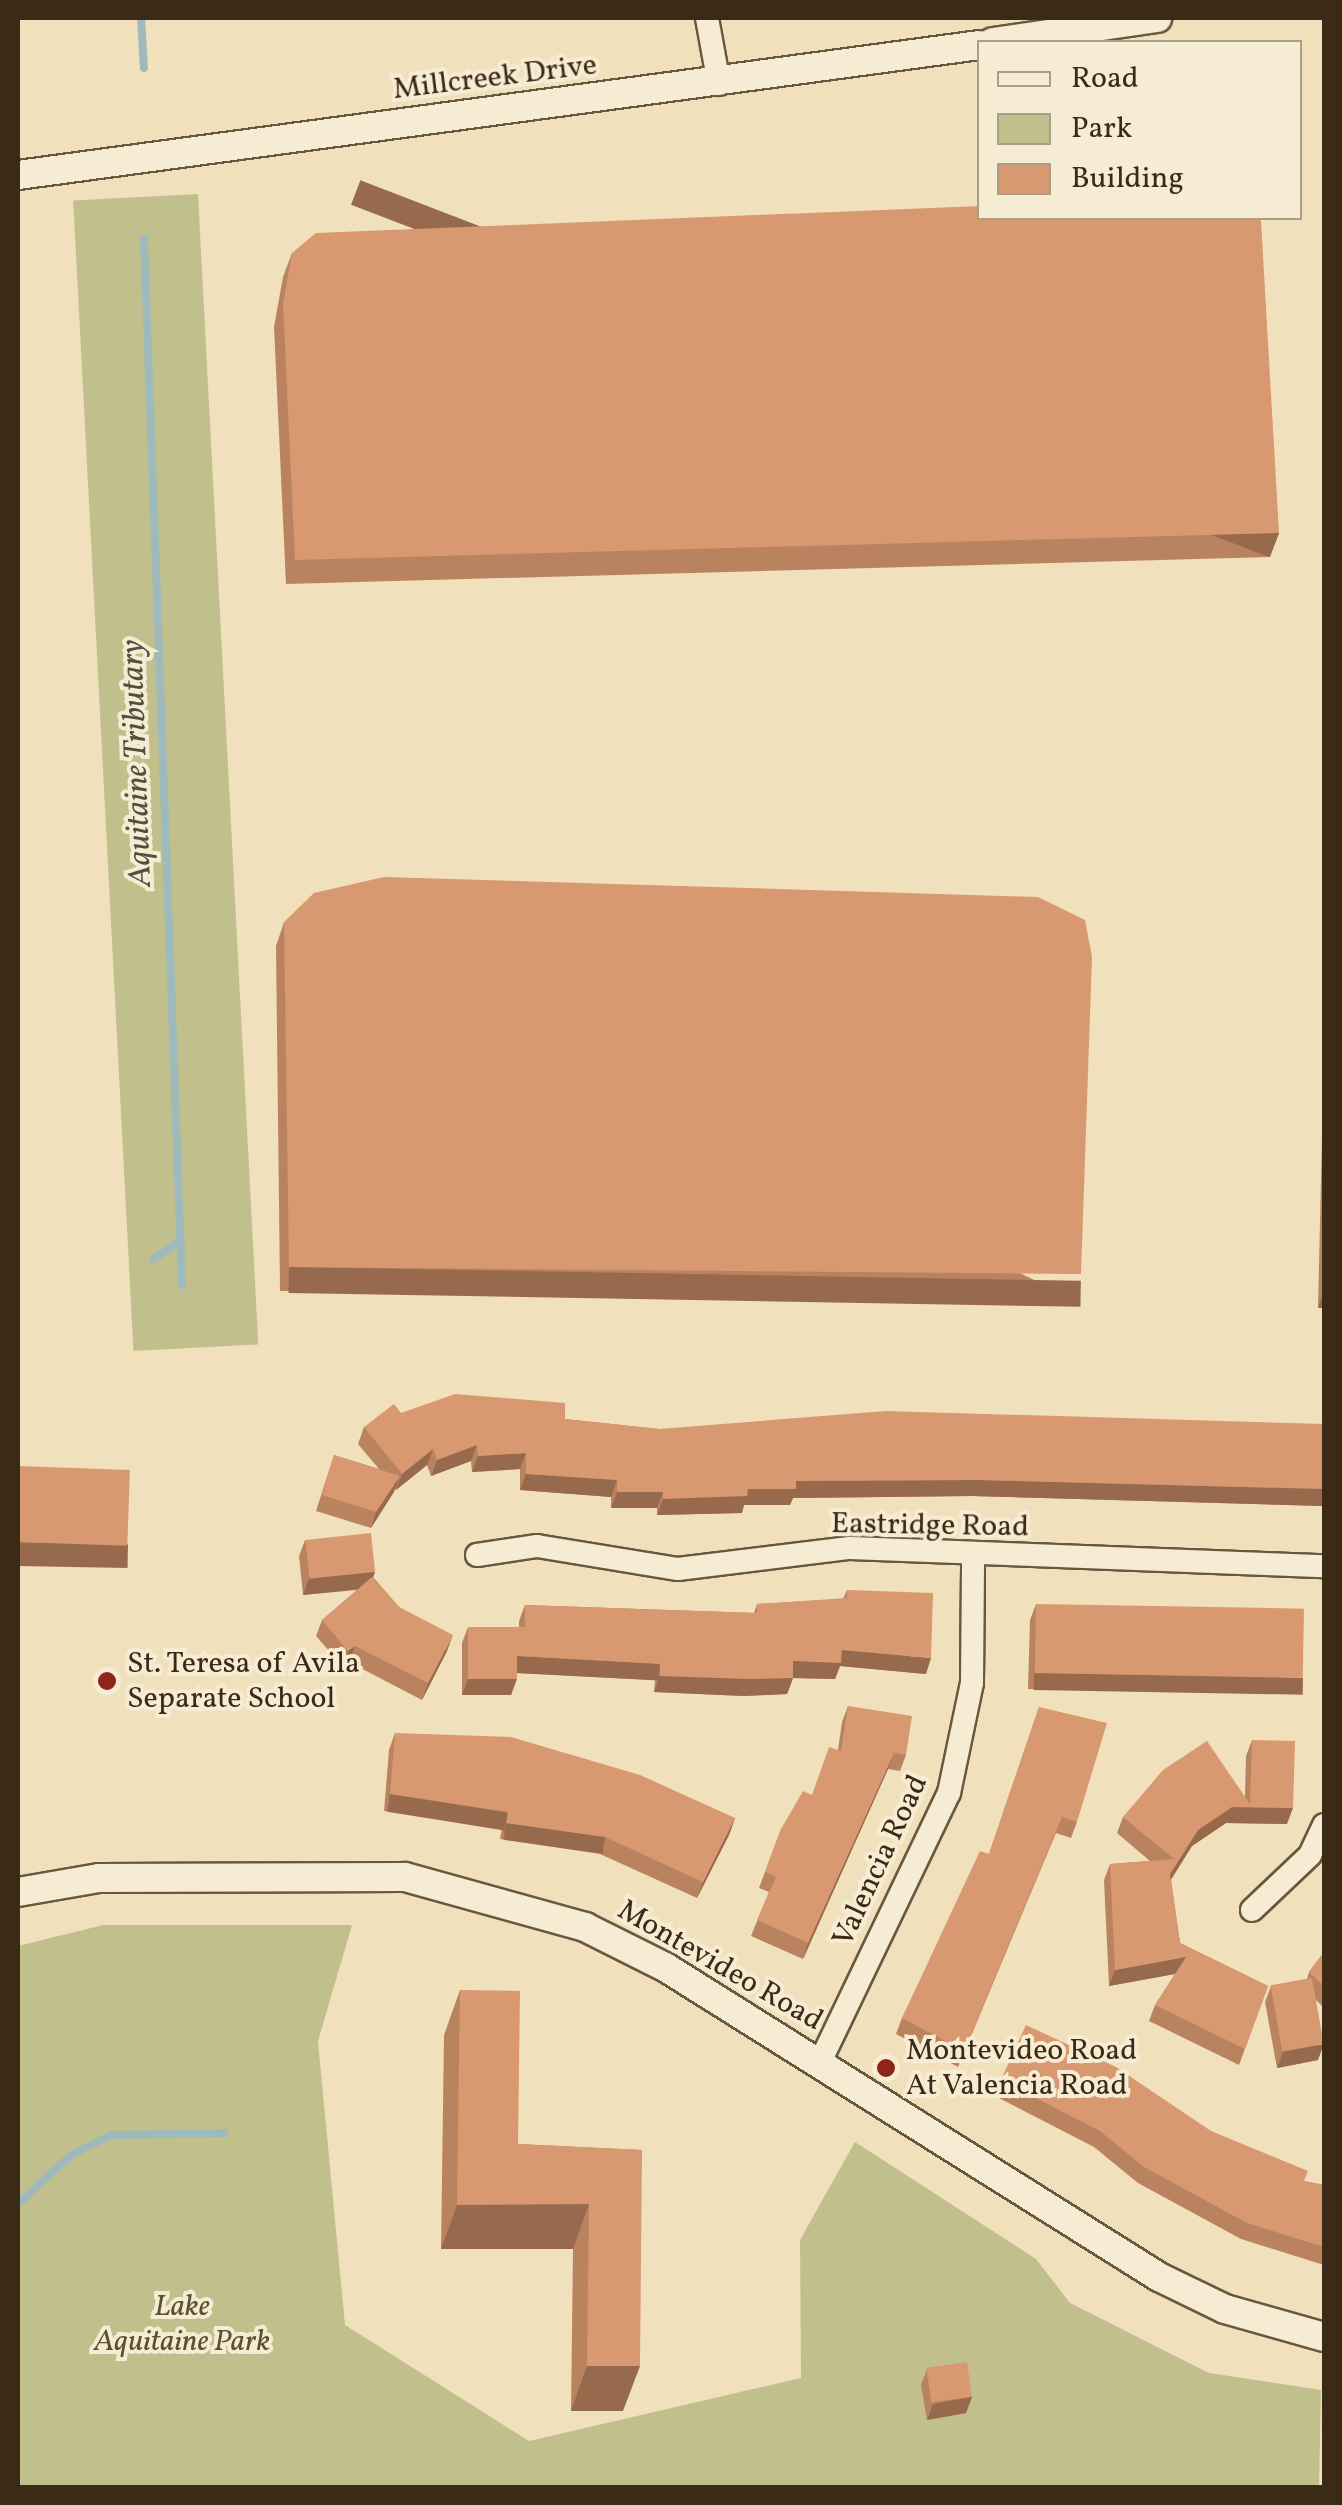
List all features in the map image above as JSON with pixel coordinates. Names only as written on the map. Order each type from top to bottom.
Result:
[{"type":"street","points":[[707,18],[719,84]]},
{"type":"street","points":[[1007,40],[1157,18]]},
{"type":"street","name":"Millcreek Drive","points":[[18,174],[719,84],[977,44]]},
{"type":"street","name":"Eastridge Road","points":[[477,1555],[537,1546],[678,1569],[850,1548],[973,1558],[1324,1566]]},
{"type":"street","name":"Valencia Road","points":[[820,2062],[949,1793],[972,1683],[973,1558]]},
{"type":"street","points":[[1252,1910],[1310,1855],[1324,1824]]},
{"type":"street","name":"Montevideo Road","points":[[18,1892],[100,1878],[405,1876],[586,1927],[820,2062],[1159,2277],[1225,2308],[1324,2338]]},
{"type":"green space","points":[[198,194],[258,1344],[133,1351],[73,201]]},
{"type":"green space","name":"Lake Aquitaine Park","points":[[103,1925],[352,1925],[318,2041],[345,2325],[529,2441],[801,2378],[800,2240],[855,2142],[1036,2259],[1070,2303],[1209,2373],[1321,2390],[1319,2487],[18,2488],[18,1946]]},
{"type":"building","points":[[977,206],[977,220],[1260,220],[1279,533],[295,560],[283,303],[292,253],[316,233]]},
{"type":"building","points":[[384,877],[1038,897],[1085,920],[1092,957],[1081,1274],[289,1267],[284,922],[314,893]]},
{"type":"building","points":[[455,1394],[565,1403],[565,1419],[659,1429],[886,1411],[1324,1424],[1324,1489],[978,1480],[796,1481],[796,1489],[748,1489],[747,1496],[663,1499],[663,1492],[617,1492],[617,1480],[526,1474],[526,1453],[478,1456],[477,1445],[437,1460],[433,1449],[402,1474],[364,1427],[394,1404],[401,1413]]},
{"type":"building","points":[[334,1455],[400,1476],[376,1512],[322,1495]]},
{"type":"building","points":[[18,1466],[130,1470],[127,1546],[18,1542]]},
{"type":"building","points":[[371,1533],[375,1572],[309,1579],[305,1540]]},
{"type":"building","points":[[372,1577],[399,1607],[453,1635],[428,1683],[355,1646],[348,1651],[322,1620]]},
{"type":"building","points":[[847,1590],[933,1593],[931,1658],[842,1650],[841,1663],[793,1661],[793,1678],[749,1679],[660,1676],[660,1664],[517,1656],[517,1679],[468,1679],[468,1627],[525,1627],[525,1605],[757,1613],[757,1604],[847,1598]]},
{"type":"building","points":[[1036,1604],[1304,1609],[1303,1678],[1035,1673]]},
{"type":"building","points":[[848,1706],[912,1716],[906,1755],[894,1753],[808,1943],[757,1920],[776,1877],[765,1872],[781,1829],[803,1791],[812,1795],[829,1747],[841,1751]]},
{"type":"building","points":[[1039,1707],[1107,1723],[1077,1822],[1062,1817],[964,2051],[902,2018],[980,1851],[989,1854]]},
{"type":"building","points":[[395,1733],[511,1737],[640,1775],[735,1818],[703,1882],[605,1837],[506,1823],[508,1812],[390,1794]]},
{"type":"building","points":[[1252,1740],[1295,1741],[1293,1808],[1232,1807],[1198,1830],[1170,1874],[1180,1943],[1268,1986],[1245,2049],[1155,2005],[1186,1957],[1115,1970],[1110,1864],[1174,1859],[1123,1817],[1163,1770],[1207,1741],[1250,1804]]},
{"type":"building","points":[[1324,1952],[1324,1986],[1309,1972]]},
{"type":"building","points":[[1312,1978],[1324,2044],[1282,2051],[1271,1985]]},
{"type":"building","points":[[460,1990],[520,1991],[518,2144],[642,2150],[640,2366],[587,2366],[589,2204],[457,2205]]},
{"type":"building","points":[[1026,2025],[1116,2067],[1211,2131],[1308,2171],[1304,2181],[1324,2185],[1324,2247],[1247,2223],[1144,2167],[1100,2131],[1001,2080]]},
{"type":"building","points":[[967,2362],[972,2397],[931,2402],[926,2368]]},
{"type":"waterway","name":"Aquitaine Tributary","points":[[141,18],[144,68]]},
{"type":"waterway","name":"Aquitaine Tributary","points":[[144,239],[182,1285]]},
{"type":"waterway","points":[[153,1259],[181,1240]]},
{"type":"waterway","points":[[18,2204],[71,2155],[111,2135],[224,2133]]},
{"type":"place","name":"St. Teresa of Avila Separate School","points":[[107,1681]]},
{"type":"place","name":"Montevideo Road At Valencia Road","points":[[886,2068]]}]
